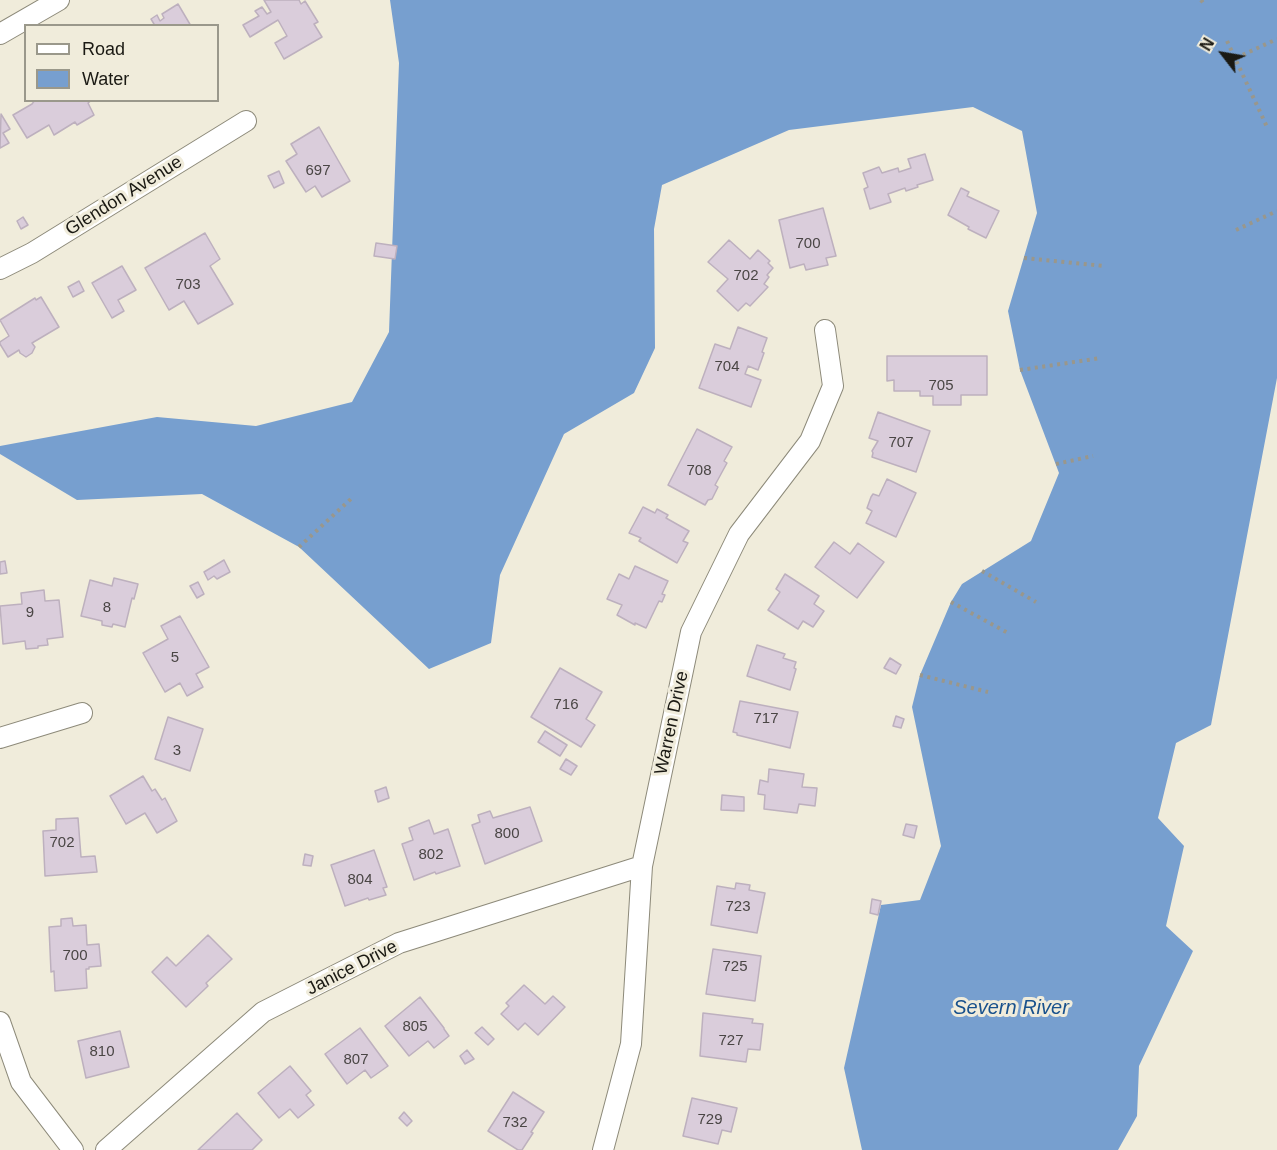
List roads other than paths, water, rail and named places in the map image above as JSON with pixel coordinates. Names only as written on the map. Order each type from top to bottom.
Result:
[{"type":"street","points":[[0,34],[59,0]]},
{"type":"street","name":"Glendon Avenue","points":[[0,269],[32,253],[246,121]]},
{"type":"street","name":"Warren Drive","points":[[603,1150],[631,1044],[642,866],[692,632],[739,534],[810,441],[833,386],[825,330]]},
{"type":"street","points":[[0,738],[82,713]]},
{"type":"street","name":"Janice Drive","points":[[106,1150],[263,1012],[399,943],[642,866]]},
{"type":"street","points":[[0,1022],[21,1082],[73,1150]]},
{"type":"water","name":"Severn River","points":[[390,0],[1277,0],[1277,378],[1211,725],[1176,743],[1158,818],[1184,846],[1166,926],[1193,951],[1139,1066],[1137,1116],[1118,1150],[862,1150],[844,1068],[881,905],[920,900],[941,846],[912,707],[920,675],[951,602],[962,584],[1031,541],[1059,473],[1020,370],[1008,311],[1037,213],[1022,131],[973,107],[789,130],[662,185],[654,229],[655,348],[634,393],[564,434],[500,575],[491,643],[429,669],[299,547],[202,494],[77,500],[0,454],[0,446],[157,417],[256,426],[352,402],[389,332],[399,63]]}]
